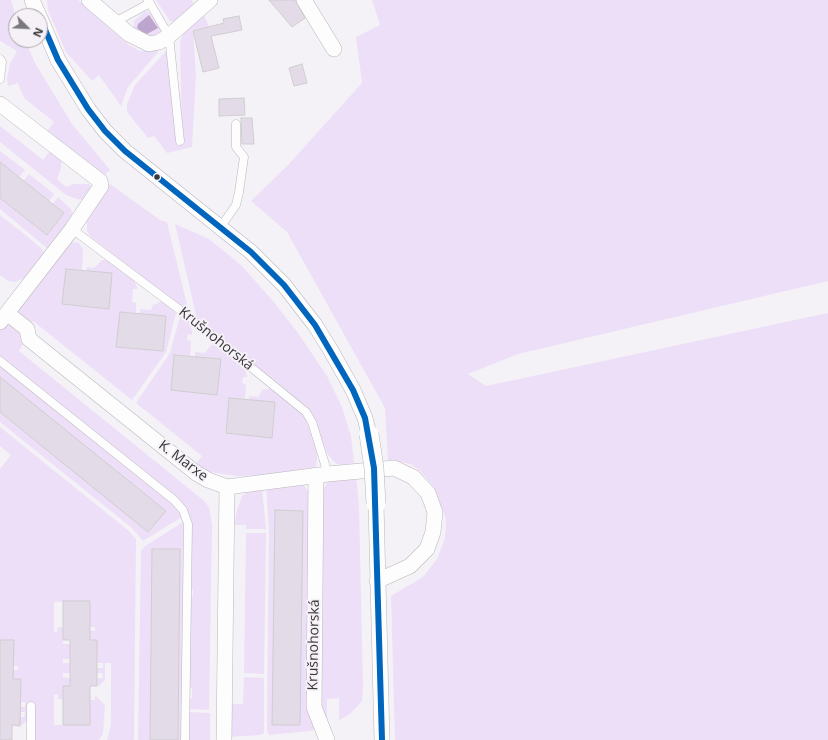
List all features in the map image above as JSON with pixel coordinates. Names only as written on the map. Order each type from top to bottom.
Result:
[{"type":"street","points":[[89,0],[139,40],[149,44],[159,42],[169,36],[210,0]]},
{"type":"street","points":[[304,0],[334,49]]},
{"type":"street","points":[[48,36],[58,60],[88,109],[105,131],[125,151],[251,252],[284,285],[315,324],[353,390],[365,418],[374,468],[382,740]]},
{"type":"street","points":[[0,104],[100,181],[101,186],[72,229],[3,318]]},
{"type":"street","name":"K. Marxe","points":[[3,318],[27,329],[29,339],[196,473],[208,480],[227,487]]},
{"type":"street","points":[[224,740],[227,487],[322,474],[394,468],[413,476],[428,493],[435,512],[433,532],[427,549],[410,566],[377,580]]},
{"type":"street","name":"Krušnohorská","points":[[322,474],[314,707],[327,740]]},
{"type":"lane","points":[[115,22],[149,2],[169,36],[180,141]]},
{"type":"lane","points":[[0,59],[2,62],[0,79]]},
{"type":"lane","points":[[220,228],[236,205],[239,192],[244,157],[236,146],[236,124]]},
{"type":"lane","name":"Krušnohorská","points":[[72,229],[184,313],[306,412],[312,422],[322,474]]},
{"type":"lane","points":[[0,362],[174,500],[183,510],[188,524],[185,740]]},
{"type":"lane","points":[[31,706],[31,740]]},
{"type":"shaded area","points":[[0,0],[11,0],[13,8],[8,8],[8,46],[0,41]]},
{"type":"shaded area","points":[[47,0],[78,0],[129,45],[140,51],[157,49],[158,52],[128,87],[121,106],[99,75],[92,81],[66,52],[48,8]]},
{"type":"shaded area","points":[[156,0],[192,0],[193,3],[189,13],[175,22],[170,21]]},
{"type":"shaded area","points":[[372,0],[828,0],[828,281],[518,354],[468,374],[486,386],[828,313],[828,740],[395,740],[391,596],[423,577],[437,559],[445,539],[446,519],[434,487],[421,472],[411,464],[388,460],[385,408],[287,232],[251,201],[289,164],[362,83],[356,37],[380,25]]},
{"type":"shaded area","points":[[145,11],[149,12],[161,28],[162,32],[152,38],[134,31],[134,21]]},
{"type":"shaded area","points":[[203,12],[209,27],[193,31],[196,75],[192,147],[167,153],[154,136],[148,138],[127,112],[127,104],[135,85],[168,49],[176,143],[182,143],[180,42],[184,32]]},
{"type":"shaded area","points":[[149,15],[158,28],[147,34],[137,28],[138,24]]},
{"type":"shaded area","points":[[12,48],[28,48],[35,63],[72,124],[110,170],[104,176],[47,131],[54,122],[24,98],[18,83],[8,86],[7,78],[10,64],[17,51]]},
{"type":"shaded area","points":[[0,126],[43,160],[51,150],[62,159],[61,168],[57,179],[66,187],[73,184],[89,184],[92,188],[84,200],[66,195],[0,142]]},
{"type":"shaded area","points":[[0,151],[25,170],[19,177],[0,162]]},
{"type":"shaded area","points":[[29,174],[54,194],[49,201],[23,181]]},
{"type":"shaded area","points":[[110,184],[160,220],[167,222],[189,313],[90,236],[87,231],[87,218]]},
{"type":"shaded area","points":[[58,197],[71,209],[73,220],[48,249],[0,209],[0,198],[47,235],[64,213],[53,204]]},
{"type":"shaded area","points":[[0,215],[42,249],[44,254],[33,272],[23,279],[14,282],[8,281],[0,275]]},
{"type":"shaded area","points":[[175,224],[209,239],[241,265],[273,301],[298,333],[327,376],[342,407],[351,436],[354,463],[339,465],[333,461],[327,453],[311,414],[285,389],[197,319]]},
{"type":"shaded area","points":[[69,243],[79,243],[83,249],[82,270],[66,269],[63,304],[109,309],[112,274],[86,271],[87,267],[94,268],[102,260],[110,260],[133,279],[137,287],[137,289],[133,289],[132,302],[136,303],[136,313],[120,312],[117,347],[163,351],[166,316],[140,314],[140,309],[151,310],[153,305],[162,301],[176,313],[166,352],[132,400],[33,321],[29,326],[16,316],[16,306]]},
{"type":"shaded area","points":[[180,316],[189,323],[192,330],[192,335],[188,334],[187,340],[191,341],[190,356],[174,355],[171,390],[217,394],[221,359],[195,357],[195,352],[205,353],[211,345],[216,344],[241,364],[246,371],[247,377],[243,377],[242,383],[246,384],[245,399],[229,398],[226,433],[272,437],[275,403],[249,400],[249,396],[259,397],[262,390],[271,388],[304,416],[318,450],[316,467],[264,475],[238,476],[209,472],[196,464],[202,456],[136,403],[170,353]]},
{"type":"shaded area","points":[[7,325],[18,327],[25,341],[19,351],[203,500],[209,507],[212,526],[209,710],[189,709],[189,699],[192,698],[192,688],[189,687],[190,596],[193,596],[193,589],[190,589],[191,528],[178,500],[0,356],[0,327]]},
{"type":"shaded area","points":[[0,366],[172,503],[182,517],[143,541],[132,528],[0,422]]},
{"type":"shaded area","points":[[0,427],[129,531],[136,539],[134,740],[107,740],[111,725],[111,663],[105,663],[105,680],[98,687],[97,678],[103,678],[102,673],[97,673],[97,668],[103,668],[103,663],[97,663],[97,640],[90,640],[90,631],[95,631],[95,627],[90,627],[89,601],[54,602],[54,632],[57,632],[58,627],[63,627],[63,644],[70,644],[70,659],[63,659],[63,663],[70,663],[70,673],[63,673],[63,677],[70,678],[70,686],[63,687],[63,699],[58,699],[58,694],[54,695],[54,725],[89,725],[90,700],[95,700],[95,695],[105,705],[103,734],[99,740],[34,740],[34,703],[28,703],[27,721],[20,726],[20,717],[24,717],[25,712],[20,712],[20,707],[25,707],[25,702],[20,702],[21,679],[13,679],[13,670],[18,670],[18,666],[13,666],[13,640],[0,640],[0,469],[11,455],[0,446]]},
{"type":"shaded area","points":[[356,476],[359,506],[363,686],[362,701],[350,714],[339,720],[339,698],[327,699],[327,720],[321,717],[322,491],[329,480]]},
{"type":"shaded area","points":[[303,484],[311,495],[318,730],[269,735],[267,730],[269,529],[266,487]]},
{"type":"shaded area","points":[[262,488],[266,529],[246,529],[246,525],[235,525],[236,514],[242,496],[249,491]]},
{"type":"shaded area","points":[[183,522],[182,740],[138,740],[141,551],[144,547]]},
{"type":"shaded area","points":[[246,533],[266,533],[264,674],[244,673]]},
{"type":"shaded area","points":[[244,677],[264,678],[264,733],[260,735],[229,737],[229,704],[243,704]]},
{"type":"shaded area","points":[[189,712],[210,713],[210,740],[188,740]]},
{"type":"building","points":[[269,0],[295,0],[305,18],[292,27]]},
{"type":"building","points":[[239,16],[242,30],[211,36],[219,68],[203,72],[193,31],[224,23],[223,19]]},
{"type":"building","points":[[302,64],[307,83],[294,86],[289,68]]},
{"type":"building","points":[[244,98],[245,115],[219,116],[219,99]]},
{"type":"building","points":[[241,118],[252,118],[254,144],[242,144]]},
{"type":"building","points":[[0,162],[64,213],[47,235],[0,198]]},
{"type":"building","points":[[66,269],[112,273],[109,309],[62,304]]},
{"type":"building","points":[[120,312],[166,316],[163,351],[116,347]]},
{"type":"building","points":[[174,355],[221,359],[217,395],[171,390]]},
{"type":"building","points":[[0,377],[166,511],[148,532],[0,412]]},
{"type":"building","points":[[229,398],[275,402],[272,438],[226,433]]},
{"type":"building","points":[[275,510],[303,511],[300,725],[272,725]]},
{"type":"building","points":[[152,549],[180,549],[178,740],[150,740]]},
{"type":"building","points":[[63,601],[90,601],[90,640],[97,640],[97,686],[90,686],[90,725],[63,725],[63,686],[70,686],[70,640],[63,640]]},
{"type":"building","points":[[0,640],[14,640],[13,679],[21,679],[20,726],[12,725],[12,740],[0,740]]},
{"type":"transit line","points":[[48,37],[58,60],[88,109],[105,131],[125,151],[251,252],[284,285],[315,325],[353,390],[365,418],[374,468],[382,740]]}]
